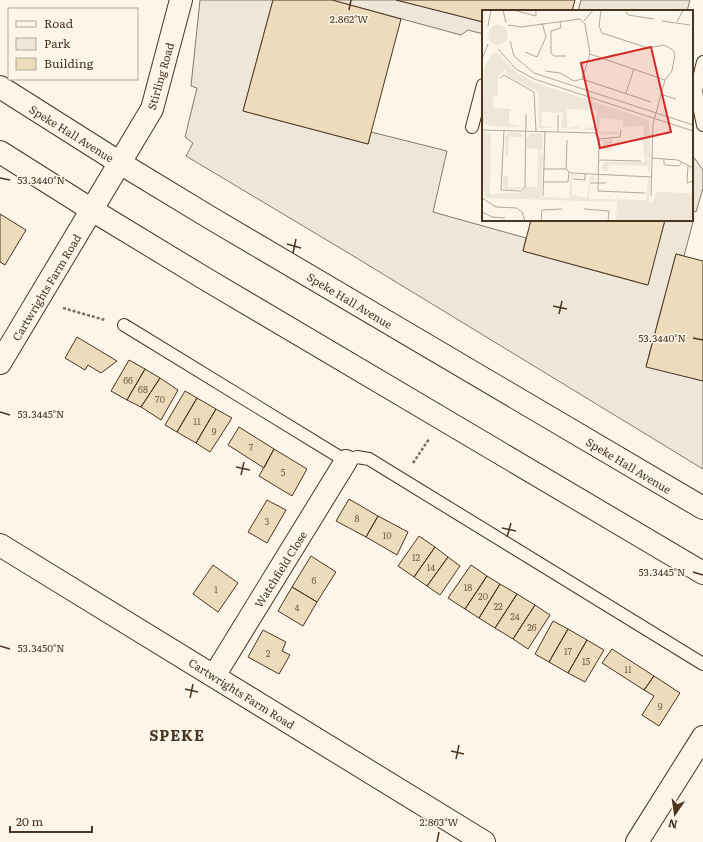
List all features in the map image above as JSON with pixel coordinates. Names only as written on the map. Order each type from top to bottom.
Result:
[{"type":"street","name":"Stirling Road","points":[[92,210],[152,109],[181,0]]},
{"type":"street","name":"Speke Hall Avenue","points":[[0,87],[209,217],[703,508]]},
{"type":"street","points":[[0,152],[211,282],[703,573]]},
{"type":"street","name":"Cartwrights Farm Road","points":[[0,363],[92,210]]},
{"type":"street","name":"Watchfield Close","points":[[214,676],[346,461]]},
{"type":"street","name":"Cartwrights Farm Road","points":[[0,545],[484,842]]},
{"type":"street","points":[[637,842],[703,737]]},
{"type":"lane","points":[[703,62],[694,91],[703,125]]},
{"type":"lane","points":[[472,127],[482,89]]},
{"type":"lane","points":[[124,325],[346,461],[357,457],[369,459],[703,664]]},
{"type":"path","points":[[38,300],[124,325]]},
{"type":"path","points":[[388,471],[414,463],[442,418]]},
{"type":"green space","points":[[200,0],[273,0],[243,111],[368,144],[371,132],[447,151],[433,212],[526,238],[523,251],[647,285],[665,221],[693,221],[694,218],[684,256],[676,254],[646,366],[703,381],[703,469],[186,156],[193,143],[185,137],[197,88],[191,86]]},
{"type":"green space","points":[[332,0],[396,0],[482,22],[482,34],[468,30],[461,35]]},
{"type":"green space","points":[[581,0],[690,0],[687,10],[578,10]]},
{"type":"green space","points":[[693,156],[703,170],[703,188],[696,212],[693,211]]},
{"type":"building","points":[[273,0],[332,0],[401,19],[368,144],[243,111]]},
{"type":"building","points":[[396,0],[575,0],[572,10],[482,10],[482,22]]},
{"type":"building","points":[[0,214],[26,230],[5,265],[0,262]]},
{"type":"building","points":[[531,221],[665,221],[648,285],[523,251]]},
{"type":"building","points":[[676,254],[703,261],[703,381],[646,367]]},
{"type":"building","points":[[77,337],[117,361],[101,373],[88,365],[85,370],[65,358]]},
{"type":"building","points":[[129,360],[145,369],[127,400],[111,391]]},
{"type":"building","points":[[145,369],[160,378],[141,407],[127,400]]},
{"type":"building","points":[[160,378],[178,390],[161,420],[141,407]]},
{"type":"building","points":[[185,391],[197,398],[177,432],[165,425]]},
{"type":"building","points":[[197,398],[216,409],[196,443],[177,432]]},
{"type":"building","points":[[216,409],[232,418],[210,452],[196,443]]},
{"type":"building","points":[[239,427],[274,449],[264,468],[228,445]]},
{"type":"building","points":[[274,449],[307,469],[292,496],[259,476]]},
{"type":"building","points":[[349,499],[378,516],[366,537],[336,521]]},
{"type":"building","points":[[267,500],[286,510],[267,543],[248,532]]},
{"type":"building","points":[[378,516],[408,532],[397,555],[366,537]]},
{"type":"building","points":[[419,536],[435,547],[414,577],[398,566]]},
{"type":"building","points":[[435,547],[448,557],[427,586],[414,577]]},
{"type":"building","points":[[311,556],[336,572],[317,602],[292,587]]},
{"type":"building","points":[[448,557],[460,566],[440,595],[427,586]]},
{"type":"building","points":[[213,565],[238,583],[218,612],[193,594]]},
{"type":"building","points":[[471,565],[487,576],[465,609],[448,598]]},
{"type":"building","points":[[487,576],[500,584],[479,618],[465,609]]},
{"type":"building","points":[[500,584],[517,594],[495,628],[479,618]]},
{"type":"building","points":[[292,587],[317,602],[303,626],[278,611]]},
{"type":"building","points":[[517,594],[535,605],[513,639],[495,628]]},
{"type":"building","points":[[535,605],[550,615],[528,649],[513,639]]},
{"type":"building","points":[[553,621],[568,629],[549,662],[535,654]]},
{"type":"building","points":[[568,629],[587,640],[568,673],[549,662]]},
{"type":"building","points":[[263,630],[286,642],[282,651],[290,655],[279,674],[248,657]]},
{"type":"building","points":[[587,640],[604,650],[585,682],[568,673]]},
{"type":"building","points":[[612,649],[654,676],[644,690],[602,663]]},
{"type":"building","points":[[654,676],[680,693],[659,726],[642,715],[654,696],[644,690]]},
{"type":"district","name":"SPEKE","points":[[177,734]]}]
